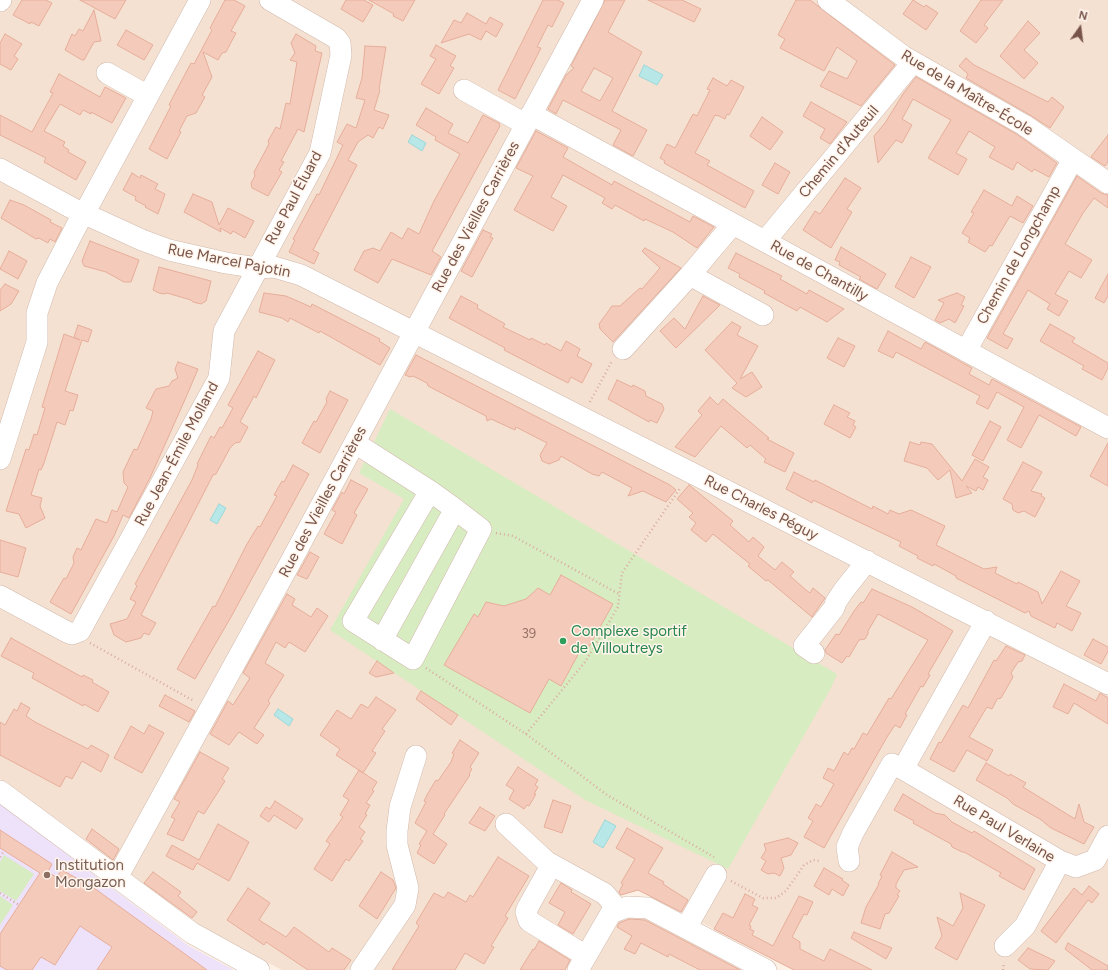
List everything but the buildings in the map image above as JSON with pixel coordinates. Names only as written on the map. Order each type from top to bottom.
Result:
[{"type":"street","points":[[0,459],[37,342],[37,313],[39,302],[78,223],[200,0]]},
{"type":"street","name":"Rue Paul Éluard","points":[[258,268],[320,153],[339,67],[341,49],[340,43],[332,35],[270,0]]},
{"type":"street","name":"Rue des Vieilles Carrières","points":[[115,878],[123,867],[355,443],[593,0]]},
{"type":"street","name":"Rue de la Maître-École","points":[[828,0],[913,62],[1024,125],[1108,183]]},
{"type":"street","name":"Chemin d'Auteuil","points":[[765,241],[913,62]]},
{"type":"street","points":[[107,72],[148,96]]},
{"type":"street","name":"Rue des Vieilles Carrières","points":[[464,90],[528,119]]},
{"type":"street","name":"Rue de Chantilly","points":[[528,119],[765,241],[1108,428]]},
{"type":"street","name":"Chemin de Longchamp","points":[[966,351],[1073,159]]},
{"type":"street","name":"Rue Marcel Pajotin","points":[[0,169],[84,214],[142,240],[169,250],[226,263],[258,268],[274,267],[301,275],[415,332]]},
{"type":"street","points":[[618,354],[690,275],[733,224]]},
{"type":"street","name":"Rue Jean-Émile Molland","points":[[81,637],[83,627],[219,378],[224,331],[251,278],[258,268]]},
{"type":"street","points":[[690,275],[763,315]]},
{"type":"street","name":"Rue Charles Péguy","points":[[415,332],[1108,684]]},
{"type":"street","points":[[355,443],[430,491],[481,529],[413,658],[353,621],[430,491]]},
{"type":"street","points":[[382,640],[455,509]]},
{"type":"street","points":[[814,653],[804,646],[834,608],[844,590],[867,561]]},
{"type":"street","points":[[0,596],[66,632],[81,637]]},
{"type":"street","points":[[849,861],[847,847],[853,833],[892,764],[902,769],[986,621]]},
{"type":"street","points":[[361,970],[405,905],[408,888],[397,845],[397,831],[400,807],[416,756]]},
{"type":"street","name":"Rue Paul Verlaine","points":[[902,769],[1060,861],[1025,926],[1005,946]]},
{"type":"street","points":[[0,791],[115,878],[192,933],[259,970]]},
{"type":"street","points":[[506,824],[547,862],[605,894],[618,910]]},
{"type":"street","points":[[1060,861],[1076,867],[1094,860],[1108,836]]},
{"type":"street","points":[[686,928],[721,872]]},
{"type":"street","points":[[547,873],[526,912],[529,921],[582,963],[612,913],[627,907],[648,908],[766,970]]},
{"type":"path","points":[[587,406],[618,354]]},
{"type":"path","points":[[526,734],[585,662],[618,607],[622,573],[680,490],[684,481]]},
{"type":"path","points":[[481,529],[513,536],[619,594]]},
{"type":"path","points":[[81,637],[200,704]]},
{"type":"path","points":[[413,658],[526,734],[607,795],[721,872],[763,898],[776,898],[786,891],[804,865],[814,860],[820,861]]},
{"type":"path","points":[[0,857],[4,851]]},
{"type":"path","points":[[0,893],[19,905]]},
{"type":"shaded area","points":[[0,0],[1108,0],[1108,970],[794,970],[638,890],[616,897],[606,903],[565,970],[282,970],[202,928],[0,779]]},
{"type":"shaded area","name":"Institution Mongazon","points":[[0,804],[189,946],[234,970],[0,970]]},
{"type":"shaded area","points":[[640,915],[746,970],[590,970],[619,921]]},
{"type":"green space","name":"Complexe sportif de Villoutreys","points":[[390,409],[837,674],[831,688],[728,869],[585,800],[330,630],[404,499],[359,473]]},
{"type":"green space","points":[[4,855],[34,874],[16,901],[0,891],[0,862]]},
{"type":"green space","points":[[0,896],[13,905],[0,925]]},
{"type":"water","points":[[644,65],[663,75],[657,85],[639,76]]},
{"type":"water","points":[[412,135],[426,143],[422,151],[408,142]]},
{"type":"water","points":[[219,504],[226,508],[217,524],[210,520]]},
{"type":"water","points":[[278,709],[293,719],[289,726],[274,715]]},
{"type":"water","points":[[605,820],[616,826],[603,848],[593,842]]},
{"type":"place","name":"Complexe sportif de Villoutreys","points":[[563,641]]},
{"type":"place","name":"Institution Mongazon","points":[[47,875]]}]
